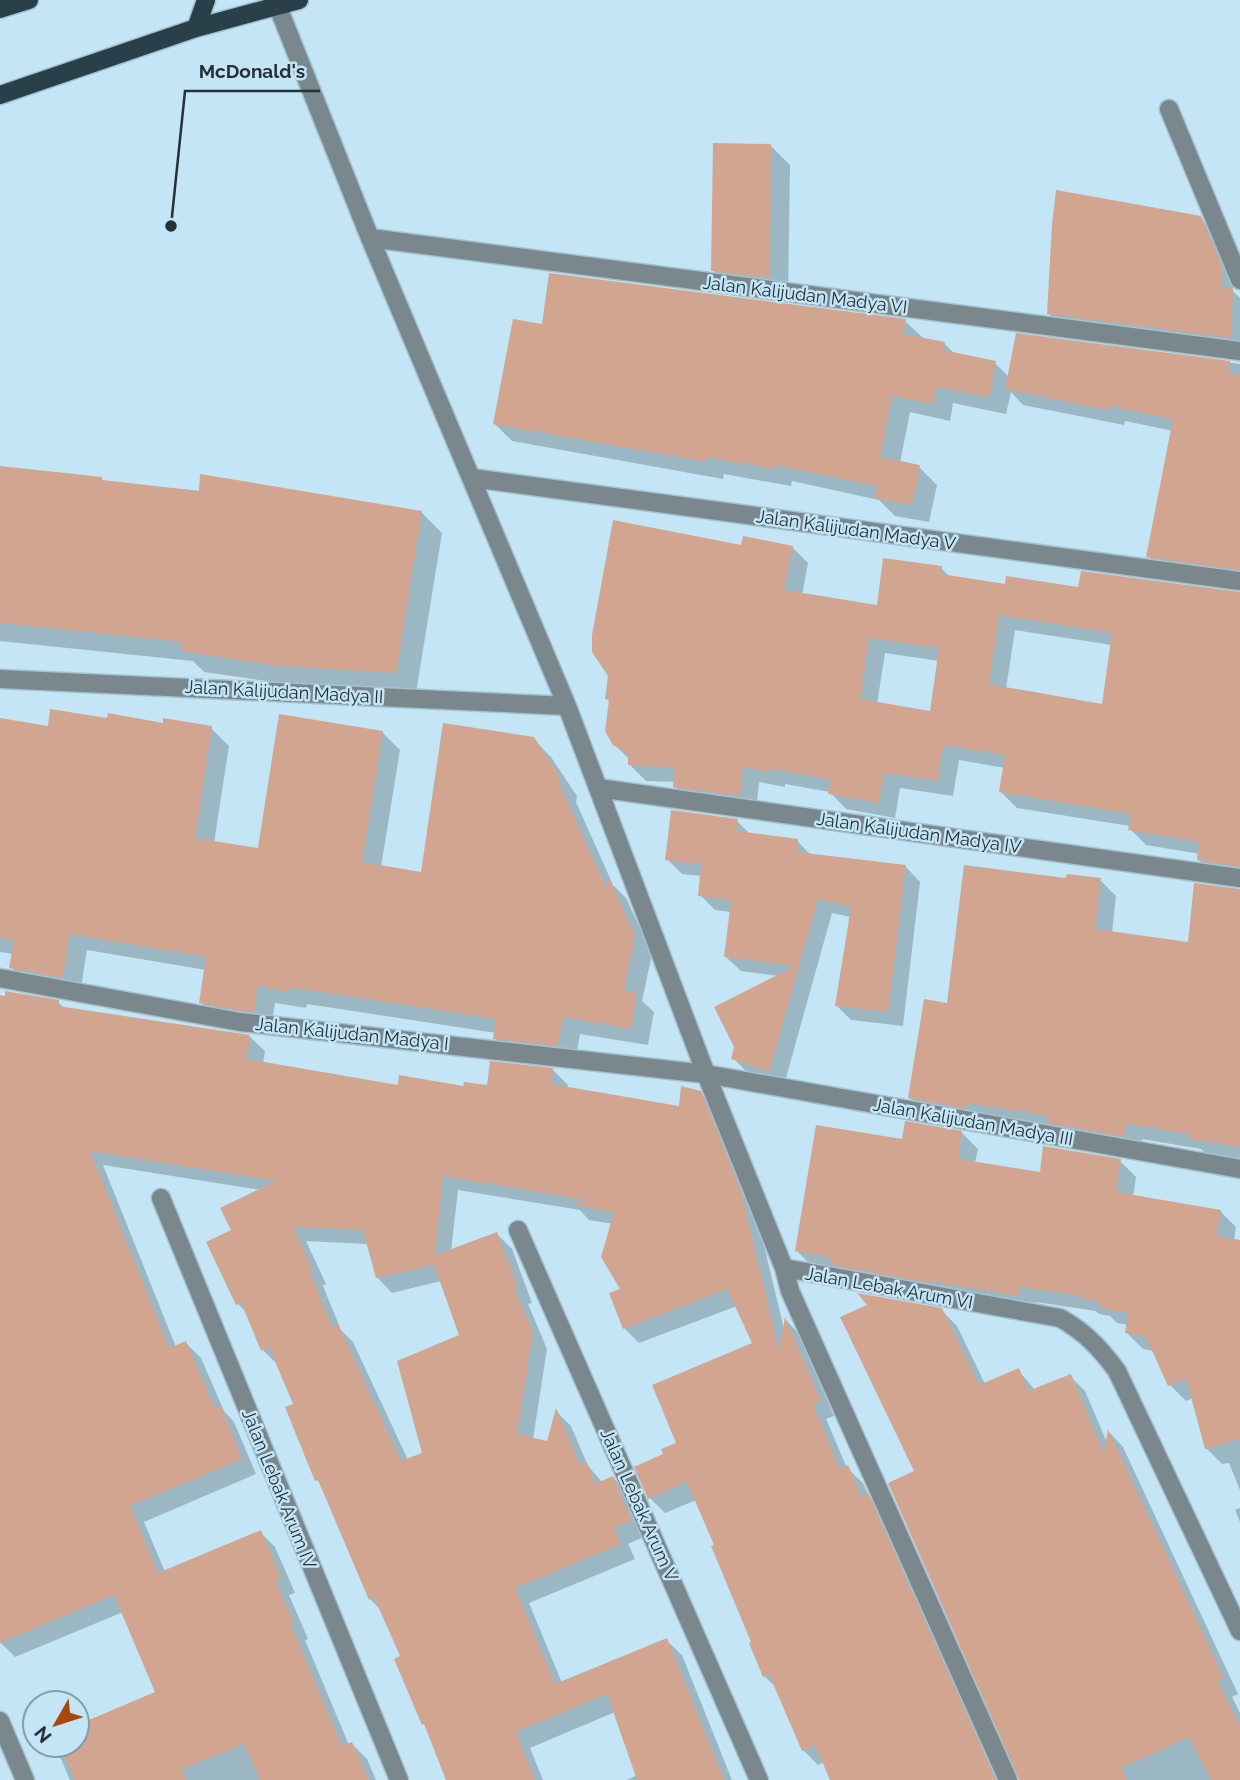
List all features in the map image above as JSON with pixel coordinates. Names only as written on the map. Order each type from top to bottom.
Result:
[{"type":"main road","points":[[0,9],[29,0]]},
{"type":"main road","points":[[196,28],[206,0]]},
{"type":"main road","points":[[0,95],[196,28],[273,4],[299,0]]},
{"type":"street","points":[[273,4],[567,706],[706,1074],[784,1268]]},
{"type":"street","points":[[1169,109],[1240,280]]},
{"type":"street","name":"Jalan Kalijudan Madya VI","points":[[370,238],[1240,351]]},
{"type":"street","name":"Jalan Kalijudan Madya V","points":[[472,478],[1240,581]]},
{"type":"street","name":"Jalan Kalijudan Madya II","points":[[0,679],[567,706]]},
{"type":"street","name":"Jalan Kalijudan Madya IV","points":[[598,788],[1240,878]]},
{"type":"street","name":"Jalan Kalijudan Madya I","points":[[0,978],[240,1022],[706,1074]]},
{"type":"street","name":"Jalan Kalijudan Madya III","points":[[706,1074],[1240,1170]]},
{"type":"street","name":"Jalan Lebak Arum IV","points":[[161,1198],[399,1780]]},
{"type":"street","name":"Jalan Lebak Arum V","points":[[518,1230],[759,1780]]},
{"type":"street","name":"Jalan Lebak Arum VI","points":[[1008,1780],[790,1291],[784,1268],[1059,1318],[1082,1330],[1117,1371],[1240,1631]]},
{"type":"street","points":[[0,1721],[24,1780]]},
{"type":"building","points":[[713,143],[771,144],[770,278],[711,271]]},
{"type":"building","points":[[1056,190],[1201,216],[1222,265],[1221,288],[1233,289],[1231,338],[1047,314]]},
{"type":"building","points":[[549,273],[906,319],[903,334],[945,342],[943,350],[996,361],[989,397],[936,387],[933,404],[892,396],[880,457],[920,465],[912,505],[875,498],[877,486],[775,465],[774,469],[707,457],[706,462],[493,424],[513,319],[542,324]]},
{"type":"building","points":[[1016,333],[1230,361],[1230,373],[1240,375],[1240,570],[1146,557],[1173,419],[1109,406],[1108,410],[1005,389]]},
{"type":"building","points":[[0,466],[199,491],[200,474],[422,511],[396,673],[278,666],[181,651],[182,642],[0,623]]},
{"type":"building","points":[[613,520],[741,545],[743,536],[793,546],[784,590],[877,605],[883,558],[942,566],[941,574],[1005,584],[1006,576],[1078,587],[1081,571],[1240,592],[1240,867],[1197,860],[1199,842],[1128,830],[1131,814],[999,792],[1005,755],[943,745],[938,781],[884,773],[879,803],[828,794],[830,779],[770,769],[769,772],[743,767],[740,796],[673,787],[675,768],[628,765],[628,754],[613,745],[605,731],[609,700],[605,699],[608,676],[592,652],[592,635]],"holes":[[[999,615],[1112,633],[1102,704],[989,684]],[[869,638],[939,648],[930,711],[860,699]]]},
{"type":"building","points":[[50,709],[107,718],[108,713],[163,723],[163,718],[212,726],[195,838],[258,848],[279,714],[383,731],[362,862],[421,872],[443,723],[534,737],[560,777],[559,783],[606,888],[609,878],[635,935],[624,991],[637,993],[631,1029],[563,1017],[557,1046],[493,1039],[496,1019],[289,987],[289,992],[258,986],[254,1012],[242,1011],[199,1003],[206,957],[70,934],[63,978],[9,968],[14,940],[0,938],[0,718],[48,726]]},
{"type":"building","points":[[671,810],[738,819],[736,831],[798,839],[797,852],[906,865],[888,1012],[835,1006],[851,907],[818,899],[769,1072],[731,1059],[734,1047],[714,1007],[795,966],[724,957],[731,900],[698,896],[701,864],[665,860]]},
{"type":"building","points":[[964,865],[1066,878],[1067,874],[1101,878],[1095,929],[1188,942],[1194,883],[1240,889],[1240,1147],[1188,1139],[1189,1134],[1126,1124],[1124,1137],[1047,1123],[1048,1116],[967,1103],[966,1109],[908,1098],[924,999],[947,1003]]},
{"type":"building","points":[[5,991],[59,1000],[58,1006],[250,1035],[246,1059],[398,1085],[399,1075],[463,1086],[464,1082],[487,1085],[490,1061],[553,1068],[551,1084],[679,1106],[681,1086],[701,1091],[741,1191],[779,1351],[785,1317],[821,1401],[813,1404],[840,1469],[848,1465],[861,1496],[868,1493],[996,1780],[830,1780],[815,1745],[802,1751],[769,1674],[763,1677],[711,1546],[714,1545],[687,1482],[648,1499],[634,1467],[663,1454],[661,1449],[676,1443],[652,1385],[752,1343],[727,1289],[623,1329],[609,1293],[620,1289],[601,1257],[614,1212],[572,1205],[586,1200],[443,1176],[435,1255],[497,1232],[518,1288],[514,1289],[533,1332],[517,1434],[547,1441],[556,1408],[580,1465],[587,1462],[595,1484],[613,1476],[632,1521],[614,1528],[621,1544],[515,1588],[555,1684],[667,1638],[724,1780],[637,1780],[607,1694],[516,1732],[535,1780],[446,1780],[394,1659],[400,1656],[374,1597],[369,1600],[297,1437],[285,1407],[293,1404],[269,1347],[261,1351],[241,1302],[236,1305],[206,1242],[231,1230],[220,1208],[276,1181],[90,1151],[169,1348],[186,1341],[214,1407],[220,1405],[242,1459],[130,1506],[158,1573],[261,1530],[281,1578],[275,1580],[294,1624],[291,1625],[342,1746],[352,1742],[369,1780],[260,1780],[244,1744],[182,1769],[187,1780],[75,1780],[66,1759],[91,1759],[91,1719],[155,1692],[114,1595],[0,1643],[0,995],[5,996]],"holes":[[[293,1227],[363,1230],[376,1278],[434,1265],[459,1335],[397,1361],[422,1453],[401,1461],[338,1324],[332,1327],[309,1270],[312,1269]]]},
{"type":"building","points":[[905,1121],[962,1131],[958,1159],[1040,1172],[1043,1146],[1121,1159],[1116,1192],[1221,1210],[1217,1236],[1240,1240],[1240,1439],[1205,1449],[1186,1378],[1168,1386],[1146,1337],[1125,1333],[1128,1313],[1099,1308],[1100,1302],[1081,1299],[1081,1296],[1020,1287],[1019,1296],[929,1281],[930,1283],[835,1266],[828,1257],[795,1251],[816,1125],[902,1139]]},
{"type":"building","points":[[857,1293],[942,1308],[979,1385],[1019,1368],[1028,1391],[1071,1374],[1104,1454],[1108,1429],[1224,1679],[1218,1681],[1240,1727],[1240,1780],[1211,1780],[1189,1737],[1121,1768],[1127,1780],[1019,1780],[888,1483],[914,1471],[840,1317],[867,1305]]},
{"type":"place","name":"McDonald's","points":[[171,226]]}]
